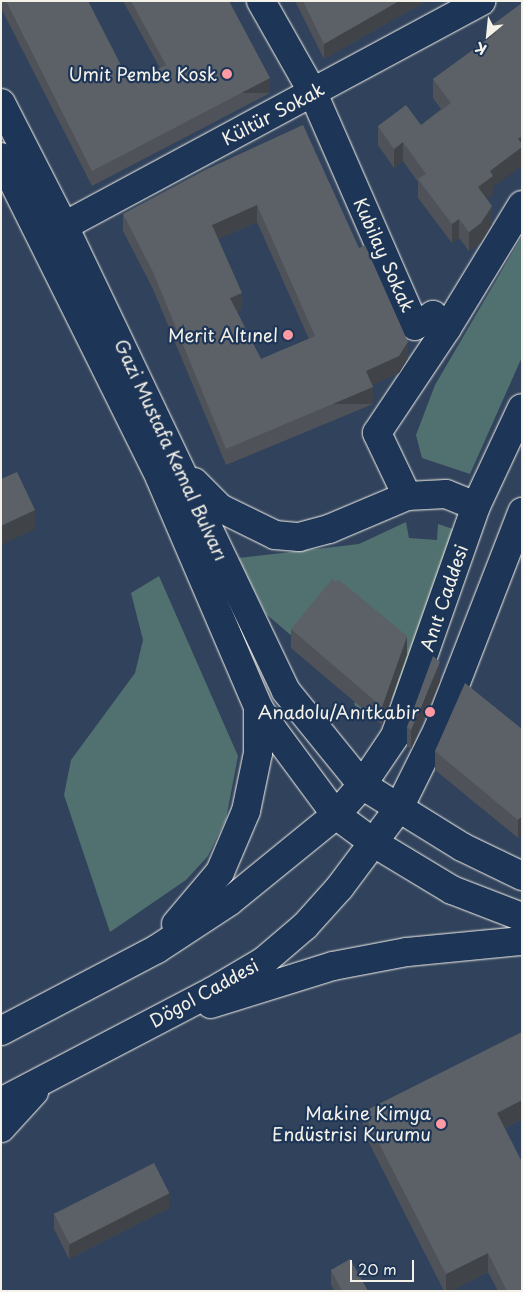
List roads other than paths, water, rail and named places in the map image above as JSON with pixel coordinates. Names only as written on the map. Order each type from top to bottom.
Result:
[{"type":"main road","name":"Kubilay Sokak","points":[[261,1],[313,93],[415,326],[433,316],[447,328]]},
{"type":"main road","name":"Kültür Sokak","points":[[64,226],[481,1]]},
{"type":"main road","name":"Gazi Mustafa Kemal Bulvarı","points":[[1,103],[64,226],[181,469],[279,679],[362,785]]},
{"type":"main road","name":"Gazi Mustafa Kemal Bulvarı","points":[[1,157],[160,478],[258,707],[336,815]]},
{"type":"main road","points":[[407,496],[377,433],[447,328],[522,206]]},
{"type":"main road","name":"Anıt Caddesi","points":[[362,785],[395,736],[476,506],[522,408]]},
{"type":"main road","points":[[181,469],[220,508],[275,535],[299,536],[329,530],[407,496],[446,494],[476,506]]},
{"type":"main road","points":[[399,808],[438,729],[521,515]]},
{"type":"main road","points":[[156,950],[209,886],[233,848],[254,782],[258,707]]},
{"type":"main road","points":[[3,1030],[156,950],[230,901],[336,815],[362,785],[462,847],[522,876]]},
{"type":"main road","name":"Dögol Caddesi","points":[[1,1102],[44,1081],[148,1023],[213,991],[264,961],[305,926],[374,843],[399,808]]},
{"type":"main road","points":[[336,815],[374,843],[452,890],[522,918]]},
{"type":"main road","points":[[148,1023],[333,966],[408,952],[522,941]]},
{"type":"main road","points":[[1,1128],[44,1081]]},
{"type":"place","name":"Umit Pembe Kosk","points":[[227,74]]},
{"type":"place","name":"Merit Altınel","points":[[288,335]]},
{"type":"place","name":"Anadolu/Anıtkabir","points":[[430,712]]},
{"type":"place","name":"Makine Kimya Endüstrisi Kurumu","points":[[441,1124]]}]
